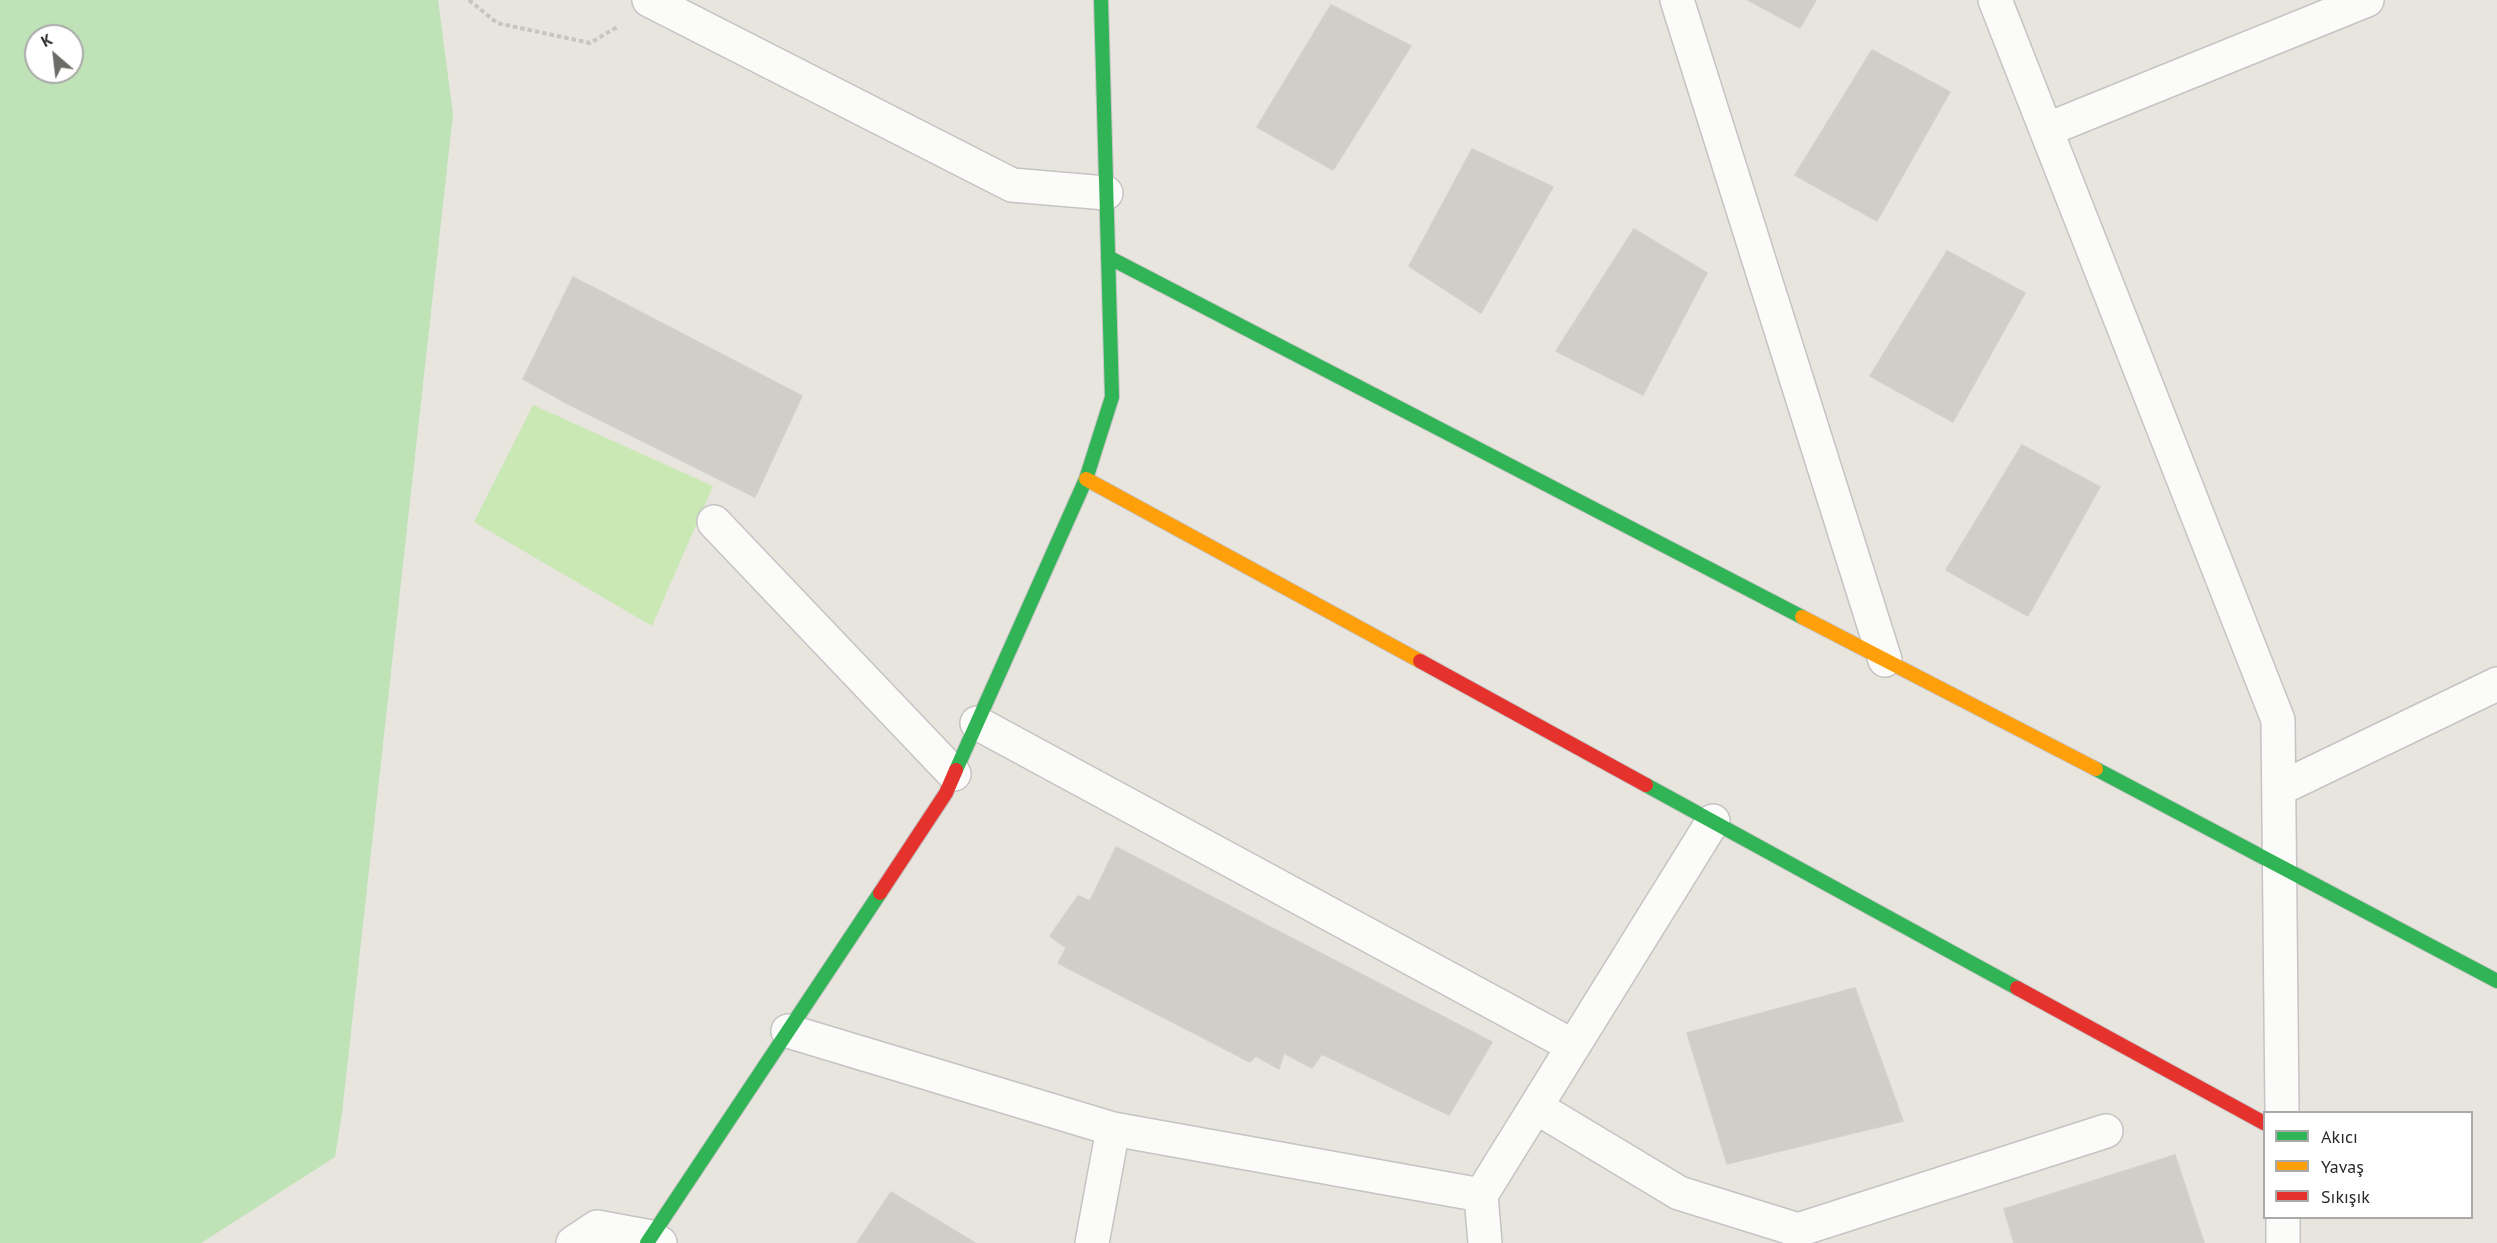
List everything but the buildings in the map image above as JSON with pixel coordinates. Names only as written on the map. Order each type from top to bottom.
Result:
[{"type":"street","points":[[573,1243],[597,1227],[653,1241],[788,1031],[946,793],[1086,479],[1112,397],[1101,0]]},
{"type":"street","points":[[1677,0],[1885,660]]},
{"type":"street","points":[[1995,0],[2278,720],[2282,1111]]},
{"type":"street","points":[[2046,130],[2367,0]]},
{"type":"street","points":[[652,2],[1012,185],[1106,193]]},
{"type":"street","points":[[1108,257],[2279,864],[2497,981]]},
{"type":"street","points":[[1086,479],[2263,1122]]},
{"type":"street","points":[[714,522],[954,774]]},
{"type":"street","points":[[2279,789],[2497,684]]},
{"type":"street","points":[[977,723],[1574,1046]]},
{"type":"street","points":[[1485,1243],[1481,1195],[1713,821]]},
{"type":"street","points":[[788,1031],[1113,1129],[1481,1195]]},
{"type":"street","points":[[1536,1107],[1679,1194],[1800,1236],[2106,1131]]},
{"type":"street","points":[[1092,1243],[1113,1129]]},
{"type":"street","points":[[2283,1219],[2283,1243]]},
{"type":"path","points":[[469,0],[497,23],[590,43],[652,2]]},
{"type":"green space","points":[[0,0],[438,0],[453,114],[342,1113],[335,1157],[201,1243],[0,1243]]},
{"type":"green space","points":[[533,405],[713,486],[652,626],[474,522]]},
{"type":"traffic: fast","points":[[956,770],[1086,479],[1112,397],[1101,0]]},
{"type":"traffic: fast","points":[[1108,257],[1802,617]]},
{"type":"traffic: fast","points":[[2096,769],[2497,981]]},
{"type":"traffic: fast","points":[[1646,785],[2017,988]]},
{"type":"traffic: fast","points":[[647,1243],[880,893]]},
{"type":"traffic: slow","points":[[1086,479],[1420,661]]},
{"type":"traffic: slow","points":[[1802,617],[2096,769]]},
{"type":"traffic: jam","points":[[1420,661],[1646,785]]},
{"type":"traffic: jam","points":[[880,893],[946,793],[956,770]]},
{"type":"traffic: jam","points":[[2017,988],[2263,1122]]}]
